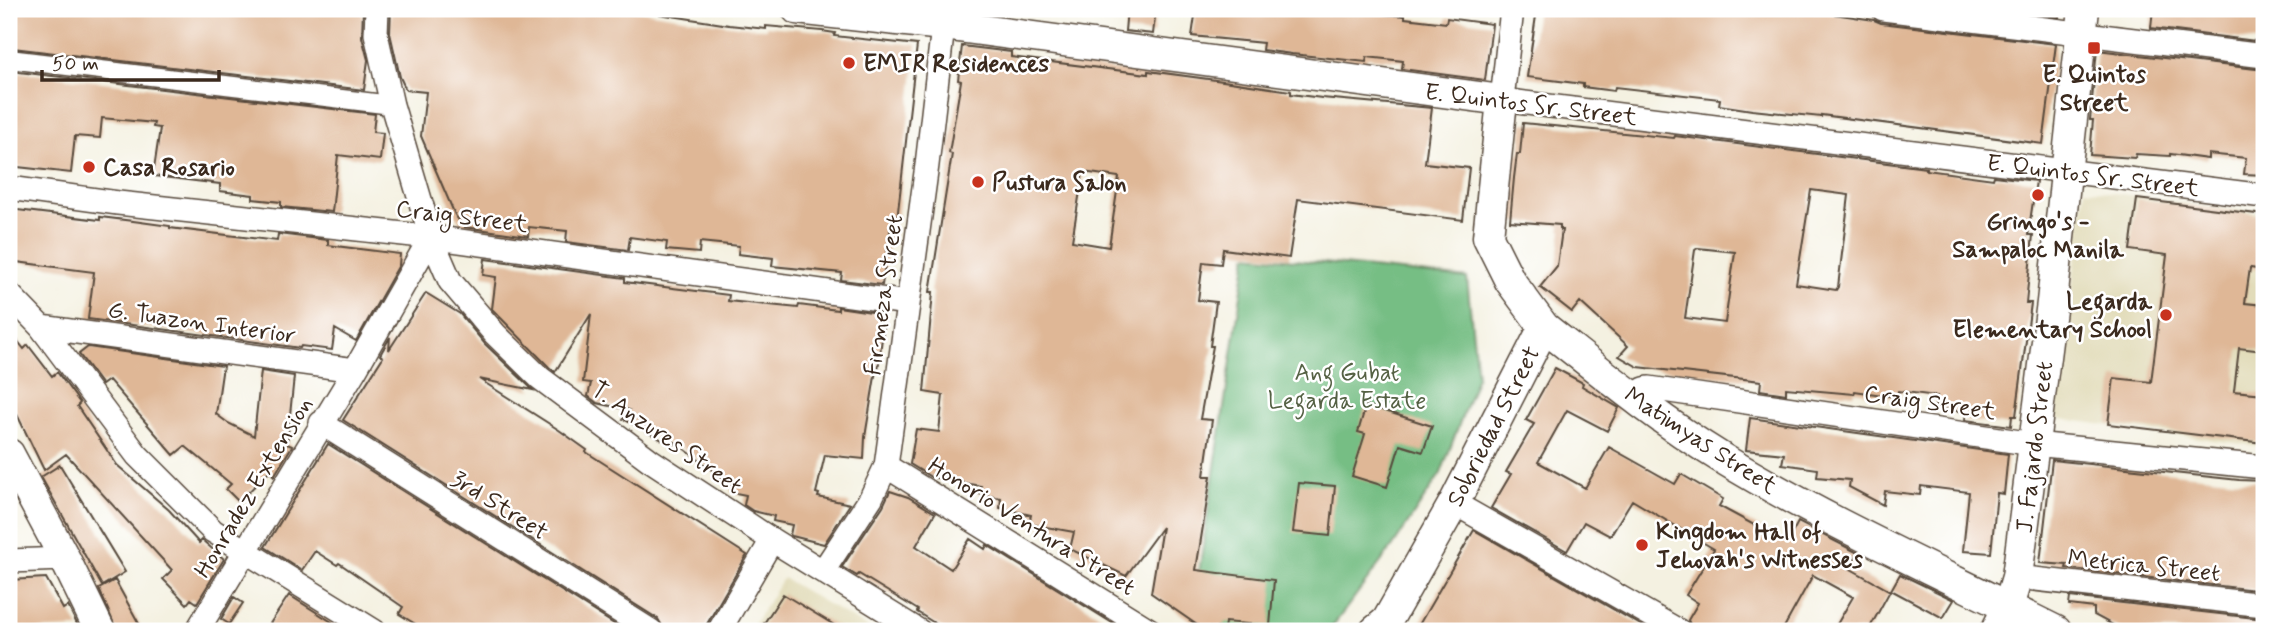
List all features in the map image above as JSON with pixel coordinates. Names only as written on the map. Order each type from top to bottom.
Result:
[{"type":"street","name":"T. Anzures Street","points":[[377,9],[376,34],[392,105],[430,237],[450,281],[495,334],[540,378],[650,460],[919,631]]},
{"type":"street","name":"E. Quintos Sr. Street","points":[[797,9],[944,17],[1502,100],[2264,196]]},
{"type":"street","name":"Sobriedad Street","points":[[1387,628],[1544,327],[1510,281],[1488,237],[1512,9]]},
{"type":"street","points":[[1882,9],[2083,22],[2264,56]]},
{"type":"street","name":"Firmeza Street","points":[[823,571],[872,498],[886,466],[928,165],[944,17]]},
{"type":"street","name":"J. Fajardo Street","points":[[2002,619],[2017,577],[2083,22]]},
{"type":"street","points":[[9,59],[392,105]]},
{"type":"street","name":"Craig Street","points":[[9,188],[118,203],[430,237],[908,303]]},
{"type":"street","name":"Honradez Extension","points":[[197,631],[355,370],[430,237]]},
{"type":"street","points":[[9,294],[41,327],[137,455],[213,531],[374,631]]},
{"type":"street","name":"G. Tuazon Interior","points":[[41,327],[355,370]]},
{"type":"street","name":"Matimyas Street","points":[[1544,327],[1634,398],[1717,456],[2002,619],[2056,631]]},
{"type":"street","name":"Craig Street","points":[[1634,398],[1649,388],[2034,444],[2264,467]]},
{"type":"street","name":"3rd Street","points":[[321,423],[651,631]]},
{"type":"street","points":[[9,454],[100,631]]},
{"type":"street","name":"Honorio Ventura Street","points":[[886,466],[1151,631]]},
{"type":"street","points":[[1454,503],[1679,631]]},
{"type":"street","points":[[719,631],[772,540]]},
{"type":"street","points":[[9,561],[65,559]]},
{"type":"street","name":"Metrica Street","points":[[2017,577],[2264,605]]},
{"type":"shaded area","name":"Legarda Elementary School","points":[[2085,189],[2264,213],[2264,447],[2055,418]]},
{"type":"shaded area","points":[[783,578],[873,631],[750,631]]},
{"type":"green space","name":"Ang Gubat Legarda Estate","points":[[1247,255],[1467,278],[1477,376],[1441,473],[1393,546],[1329,631],[1202,631],[1191,625]]},
{"type":"building","points":[[9,9],[363,9],[362,37],[368,60],[364,90],[13,48],[13,43],[9,43]]},
{"type":"building","points":[[391,9],[627,9],[729,25],[822,31],[835,33],[834,36],[917,45],[897,220],[892,219],[882,285],[841,280],[842,273],[772,266],[773,258],[738,254],[739,246],[700,242],[699,253],[666,250],[667,242],[630,237],[628,250],[566,242],[567,231],[529,227],[528,236],[464,227],[455,215],[421,136],[426,92],[406,90],[400,77],[390,33]]},
{"type":"building","points":[[1127,9],[1156,9],[1153,34],[1125,31]]},
{"type":"building","points":[[1196,9],[1230,12],[1230,9],[1373,9],[1372,13],[1405,18],[1446,23],[1447,18],[1492,24],[1485,80],[1402,69],[1403,61],[1367,57],[1366,62],[1292,54],[1262,50],[1263,43],[1192,36]]},
{"type":"building","points":[[1537,9],[1800,9],[1881,23],[2056,44],[2043,144],[1821,115],[1752,110],[1719,105],[1720,99],[1615,87],[1614,91],[1527,77]]},
{"type":"building","points":[[1995,9],[2059,9],[2059,17]]},
{"type":"building","points":[[2153,9],[2264,9],[2264,42],[2151,28]]},
{"type":"building","points":[[962,46],[1011,52],[1011,57],[1148,74],[1148,71],[1291,91],[1291,94],[1432,108],[1425,163],[1469,168],[1463,220],[1298,199],[1289,258],[1223,249],[1221,264],[1203,262],[1198,300],[1216,302],[1210,346],[1213,346],[1200,419],[1212,420],[1204,476],[1211,476],[1196,570],[1274,580],[1270,626],[1225,622],[1224,629],[1200,627],[1151,593],[1162,527],[1126,576],[1070,549],[1074,532],[1029,524],[1031,515],[1000,508],[1001,498],[979,494],[981,486],[931,477],[910,464],[916,429],[939,432],[943,395],[924,392],[933,292],[930,292],[952,154],[949,153],[961,81],[958,80]],"holes":[[[1083,172],[1119,177],[1109,247],[1072,241]]]},
{"type":"building","points":[[2097,50],[2264,70],[2264,175],[2244,174],[2246,158],[2208,154],[2208,159],[2170,154],[2136,154],[2135,158],[2090,155],[2093,120],[2090,120]]},
{"type":"building","points":[[10,71],[375,114],[373,132],[383,133],[380,160],[338,155],[332,212],[281,207],[281,202],[220,191],[220,184],[153,176],[160,128],[153,127],[154,123],[102,118],[100,138],[75,136],[71,173],[9,166]]},
{"type":"building","points":[[1523,123],[1675,136],[1993,179],[1994,176],[2036,181],[2028,235],[2033,235],[2026,303],[2031,303],[2016,416],[2012,416],[2011,426],[1965,420],[1966,412],[1935,408],[1937,396],[1898,391],[1897,397],[1855,391],[1854,394],[1786,388],[1786,394],[1760,390],[1761,381],[1638,367],[1619,356],[1628,346],[1580,302],[1572,312],[1540,287],[1557,266],[1562,230],[1560,225],[1510,221],[1517,154],[1520,154]],"holes":[[[1811,190],[1849,195],[1836,290],[1796,284]],[[1698,248],[1735,252],[1725,323],[1685,318],[1695,250]]]},
{"type":"building","points":[[2137,199],[2264,215],[2264,270],[2250,268],[2245,303],[2264,305],[2264,351],[2239,348],[2234,391],[2264,394],[2264,443],[2108,424],[2114,378],[2151,382],[2167,255],[2130,250]]},
{"type":"building","points":[[9,209],[100,220],[100,217],[277,241],[278,234],[328,240],[328,245],[400,254],[399,265],[356,341],[335,329],[332,350],[88,319],[94,272],[9,261]]},
{"type":"building","points":[[485,259],[625,278],[625,282],[729,295],[728,301],[798,308],[799,305],[838,310],[838,307],[885,314],[865,437],[864,459],[825,455],[816,493],[819,494],[818,497],[850,504],[824,544],[790,535],[792,525],[773,521],[774,516],[753,511],[744,505],[746,495],[731,492],[732,485],[675,442],[673,446],[623,419],[629,410],[597,403],[588,396],[591,383],[583,382],[591,314],[555,372],[549,367],[492,309],[496,277],[483,275]]},
{"type":"building","points":[[426,293],[460,314],[485,344],[533,390],[479,379],[559,430],[587,450],[586,452],[747,555],[705,631],[665,631],[658,619],[343,420],[383,357],[380,355],[390,337],[389,350]]},
{"type":"building","points":[[9,330],[24,349],[28,345],[52,376],[57,372],[80,403],[77,406],[117,465],[169,510],[199,543],[202,540],[224,559],[197,603],[191,599],[187,604],[163,579],[172,570],[66,454],[44,470],[9,398]]},
{"type":"building","points":[[88,347],[223,366],[216,414],[254,436],[261,371],[294,376],[287,444],[292,446],[274,476],[269,471],[239,502],[226,489],[231,484],[185,446],[174,455],[109,380],[102,385],[79,354]]},
{"type":"building","points":[[1555,368],[1583,383],[1582,386],[1619,408],[1607,431],[1567,410],[1538,462],[1585,488],[1609,447],[1675,484],[1681,474],[1723,499],[1719,506],[1787,543],[1798,522],[1858,553],[1849,568],[1890,591],[1868,631],[1833,631],[1853,597],[1813,575],[1782,631],[1693,631],[1688,620],[1698,603],[1686,595],[1714,549],[1632,500],[1610,536],[1584,522],[1567,551],[1491,508],[1511,474],[1506,472],[1534,424],[1526,420]]},
{"type":"building","points":[[1366,405],[1432,426],[1423,452],[1400,445],[1387,487],[1352,476],[1365,434],[1358,432]]},
{"type":"building","points":[[1750,418],[2008,454],[2004,494],[1997,493],[1991,553],[1963,551],[1969,492],[1921,486],[1920,495],[1885,491],[1883,505],[1849,487],[1850,480],[1817,477],[1818,469],[1782,464],[1784,454],[1746,450]]},
{"type":"building","points":[[328,444],[625,631],[427,631],[399,614],[403,607],[339,563],[337,565],[315,551],[302,570],[265,547]]},
{"type":"building","points":[[2052,460],[2264,481],[2264,591],[2040,563]]},
{"type":"building","points":[[60,465],[125,572],[102,586],[41,477]]},
{"type":"building","points":[[1299,483],[1335,486],[1330,536],[1293,532]]},
{"type":"building","points":[[890,491],[908,497],[935,513],[916,546],[951,569],[970,539],[985,549],[987,545],[1125,631],[947,631],[859,574],[857,576],[842,567]]},
{"type":"building","points":[[1474,530],[1651,631],[1435,631],[1420,623]]},
{"type":"building","points":[[1900,574],[1954,600],[1943,618],[1891,590]]},
{"type":"building","points":[[46,578],[63,609],[68,606],[79,628],[9,631],[9,580]]},
{"type":"building","points":[[115,580],[143,631],[117,631],[99,589]]},
{"type":"building","points":[[783,594],[844,631],[759,631]]},
{"type":"building","points":[[289,595],[346,631],[265,631]]},
{"type":"building","points":[[234,597],[243,603],[229,624],[221,619]]},
{"type":"building","points":[[2070,597],[2264,619],[2262,631],[2124,631],[2094,615],[2094,608],[2069,605]]},
{"type":"place","name":"E. Quintos Street","points":[[2094,48]]},
{"type":"place","name":"EMIR Residences","points":[[849,63]]},
{"type":"place","name":"Casa Rosario","points":[[89,167]]},
{"type":"place","name":"Pustura Salon","points":[[978,182]]},
{"type":"place","name":"Gringo's - Sampaloc Manila","points":[[2038,195]]},
{"type":"place","name":"Legarda Elementary School","points":[[2166,315]]},
{"type":"place","name":"Kingdom Hall of Jehovah's Witnesses","points":[[1642,545]]}]
